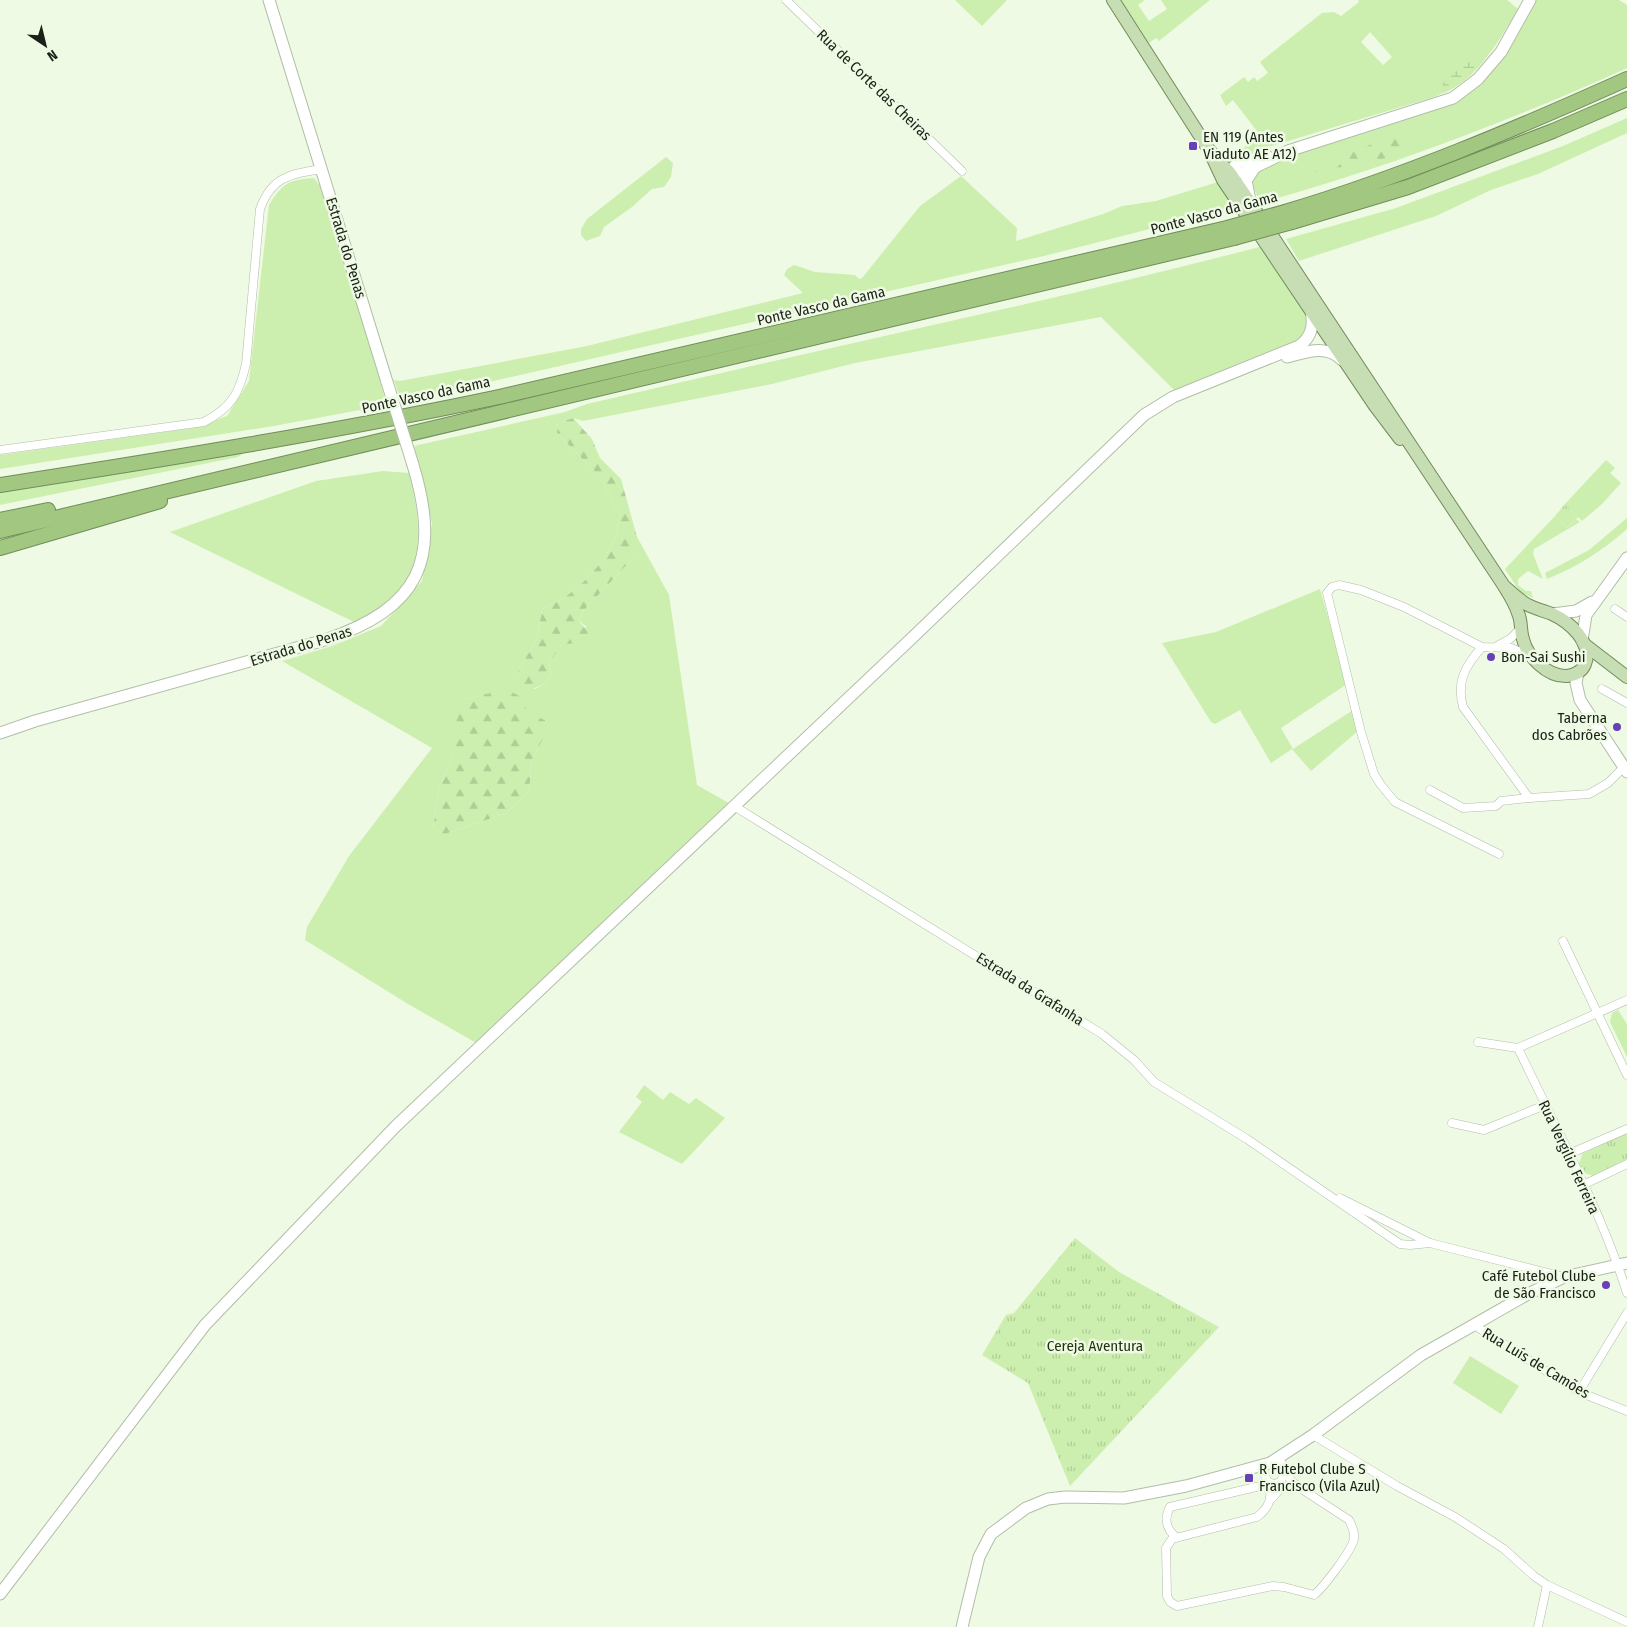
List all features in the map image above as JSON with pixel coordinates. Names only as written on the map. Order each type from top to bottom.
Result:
[{"type":"highway","name":"Ponte Vasco da Gama","points":[[1288,217],[1557,110],[1627,79]]},
{"type":"highway","name":"Ponte Vasco da Gama","points":[[0,531],[333,450],[1079,277],[1288,217],[1408,187],[1553,131],[1627,99]]},
{"type":"highway","name":"Ponte Vasco da Gama","points":[[0,485],[226,450],[387,420],[1230,233]]},
{"type":"highway","name":"Ponte Vasco da Gama","points":[[0,520],[333,450]]},
{"type":"highway","name":"Ponte Vasco da Gama","points":[[0,548],[333,450]]},
{"type":"main road","points":[[1113,0],[1346,365],[1386,422],[1449,503]]},
{"type":"main road","points":[[1226,175],[1251,204],[1384,402],[1504,586],[1518,613],[1525,645],[1533,657],[1545,668],[1559,675],[1569,676],[1581,670],[1603,665],[1621,673]]},
{"type":"main road","points":[[1504,586],[1519,600],[1540,611],[1553,614],[1573,628],[1583,643],[1621,673]]},
{"type":"main road","points":[[1522,627],[1529,616],[1540,611]]},
{"type":"main road","points":[[1581,670],[1586,657],[1583,643]]},
{"type":"street","name":"Estrada do Penas","points":[[0,733],[35,721],[350,632],[379,617],[402,597],[411,584],[424,551],[424,514],[413,466],[268,0]]},
{"type":"street","name":"Rua de Corte das Cheiras","points":[[786,0],[962,171]]},
{"type":"street","points":[[1226,175],[1243,172],[1288,152],[1452,98],[1478,79],[1501,52],[1530,0]]},
{"type":"street","points":[[1226,175],[1239,162],[1288,152]]},
{"type":"street","points":[[1251,204],[1246,181],[1249,173],[1257,165]]},
{"type":"street","points":[[0,450],[204,422],[220,414],[233,401],[241,387],[246,364],[260,208],[265,195],[274,184],[285,177],[322,169]]},
{"type":"street","points":[[1299,346],[1308,339],[1312,330],[1311,310]]},
{"type":"street","points":[[1240,371],[1323,347],[1329,339],[1331,327],[1329,320]]},
{"type":"street","points":[[0,1594],[205,1326],[396,1126],[1144,415],[1168,399],[1314,339],[1329,339],[1340,345],[1368,385],[1384,402]]},
{"type":"street","points":[[1311,351],[1324,350],[1333,352],[1346,365]]},
{"type":"street","points":[[1583,643],[1586,615],[1598,595],[1627,558]]},
{"type":"street","points":[[1499,854],[1395,802],[1381,785],[1374,774],[1361,732],[1327,593],[1332,587],[1339,585],[1361,590],[1404,607],[1482,647],[1511,648],[1533,657]]},
{"type":"street","points":[[1553,614],[1576,611],[1598,595]]},
{"type":"street","points":[[1615,610],[1627,617]]},
{"type":"street","points":[[1496,647],[1510,639],[1522,627]]},
{"type":"street","points":[[1482,647],[1464,671],[1460,690],[1463,707],[1529,798]]},
{"type":"street","points":[[1430,790],[1463,808],[1496,806],[1501,801],[1589,794],[1608,783],[1625,769],[1580,700],[1576,683],[1581,670]]},
{"type":"street","points":[[1602,689],[1627,703]]},
{"type":"street","name":"Estrada da Grafanha","points":[[734,806],[1102,1034],[1134,1060],[1154,1082],[1316,1185],[1400,1244],[1430,1243]]},
{"type":"street","points":[[1563,941],[1627,1074]]},
{"type":"street","points":[[1478,1042],[1518,1048],[1627,1000]]},
{"type":"street","name":"Rua Vergílio Ferreira","points":[[1518,1048],[1623,1264],[1627,1293]]},
{"type":"street","points":[[1452,1123],[1484,1130],[1545,1105]]},
{"type":"street","points":[[1569,1154],[1627,1129]]},
{"type":"street","points":[[1583,1184],[1627,1164]]},
{"type":"street","name":"Estrada da Grafanha","points":[[1316,1185],[1430,1243],[1564,1276]]},
{"type":"street","points":[[962,1627],[979,1557],[991,1534],[1026,1508],[1042,1501],[1065,1497],[1124,1498],[1261,1466],[1279,1458],[1313,1435],[1421,1355],[1474,1325],[1564,1276],[1623,1264]]},
{"type":"street","points":[[1579,1392],[1624,1321],[1627,1313]]},
{"type":"street","name":"Rua Luís de Camões","points":[[1474,1325],[1579,1392],[1627,1410]]},
{"type":"street","points":[[1313,1435],[1398,1486],[1455,1517],[1504,1549],[1534,1576],[1548,1585],[1627,1622]]},
{"type":"street","points":[[1279,1458],[1286,1472],[1297,1486],[1349,1520],[1353,1527],[1354,1540],[1322,1589],[1314,1595],[1273,1586],[1177,1606],[1170,1602],[1167,1596],[1166,1548],[1172,1539],[1257,1517],[1264,1512],[1274,1492],[1281,1488],[1297,1486]]},
{"type":"street","points":[[1261,1466],[1272,1498]]},
{"type":"street","points":[[1176,1537],[1168,1529],[1166,1518],[1170,1507],[1268,1483],[1274,1484],[1280,1482],[1286,1472]]},
{"type":"street","points":[[1538,1627],[1548,1585]]},
{"type":"green space","points":[[955,0],[1007,0],[982,26]]},
{"type":"green space","points":[[1121,0],[1145,0],[1138,5],[1149,21],[1167,9],[1161,0],[1210,0],[1159,41],[1156,38],[1149,43]]},
{"type":"green space","points":[[1358,0],[1507,0],[1518,9],[1484,61],[1449,90],[1434,97],[1245,154],[1240,151],[1260,135],[1233,100],[1226,106],[1220,95],[1244,77],[1248,82],[1254,77],[1257,81],[1268,73],[1260,62],[1322,13],[1334,12],[1341,16],[1359,2]],"holes":[[[1370,32],[1392,57],[1383,65],[1361,42]]]},
{"type":"green space","points":[[1534,0],[1619,0],[1627,5],[1627,68],[1537,107],[1446,143],[1354,175],[1260,203],[1250,180],[1254,173],[1269,162],[1370,131],[1456,101],[1483,81]]},
{"type":"green space","points":[[1475,60],[1483,62],[1465,80],[1444,93],[1442,87],[1447,76],[1459,66]]},
{"type":"green space","points":[[1627,118],[1627,133],[1538,174],[1491,190],[1436,216],[1299,261],[1286,239],[1396,208],[1563,146]]},
{"type":"green space","points":[[1391,137],[1399,137],[1409,141],[1402,150],[1383,159],[1310,173],[1334,164],[1354,151]]},
{"type":"green space","points":[[666,157],[673,163],[671,177],[664,187],[652,189],[632,207],[604,227],[600,236],[586,241],[581,235],[581,229],[587,219]]},
{"type":"green space","points":[[961,176],[1017,228],[1016,241],[1103,214],[1122,206],[1156,201],[1218,182],[1232,208],[1048,255],[401,402],[394,380],[400,381],[587,346],[803,293],[784,275],[787,269],[794,265],[815,272],[855,275],[859,279],[862,278],[920,206]]},
{"type":"green space","points":[[314,178],[326,194],[387,382],[381,385],[387,405],[274,426],[0,469],[0,455],[193,428],[227,416],[249,381],[269,205],[278,192],[287,184],[298,180]]},
{"type":"green space","points":[[1267,245],[1311,311],[1308,333],[1297,343],[1174,390],[1101,317],[855,363],[772,384],[583,421],[573,418],[558,423],[557,433],[600,477],[620,515],[614,541],[599,565],[573,591],[542,609],[537,639],[513,679],[535,689],[544,684],[552,674],[549,664],[561,645],[587,627],[579,621],[584,610],[637,554],[637,537],[669,595],[697,785],[734,806],[480,1045],[408,1004],[305,940],[307,927],[349,856],[432,748],[282,661],[332,646],[381,626],[422,581],[432,524],[414,446],[565,412],[587,404],[672,384],[1182,267]],"holes":[[[484,695],[526,713],[543,739],[532,760],[529,791],[507,813],[445,834],[433,829],[438,792],[452,756],[463,700]]]},
{"type":"green space","points":[[573,418],[592,439],[600,458],[621,479],[637,537],[637,554],[584,610],[579,621],[590,634],[581,642],[561,645],[549,664],[552,674],[544,684],[526,692],[513,679],[537,639],[542,609],[573,591],[599,565],[614,541],[620,515],[600,477],[557,433],[558,423]]},
{"type":"green space","points":[[244,453],[238,457],[0,505],[0,488]]},
{"type":"green space","points":[[1606,460],[1615,468],[1610,473],[1621,483],[1602,504],[1582,521],[1565,504]]},
{"type":"green space","points":[[383,471],[409,473],[417,520],[418,540],[415,560],[408,578],[397,594],[380,610],[358,624],[170,532],[316,481]]},
{"type":"green space","points":[[1565,504],[1578,517],[1567,528],[1555,516]]},
{"type":"green space","points":[[1555,516],[1567,528],[1576,519],[1580,522],[1534,549],[1533,554],[1543,579],[1528,571],[1518,579],[1518,585],[1526,591],[1531,591],[1533,598],[1520,592],[1505,569]]},
{"type":"green space","points":[[1627,518],[1627,529],[1608,544],[1579,564],[1547,579],[1545,573],[1589,550]]},
{"type":"green space","points":[[1320,589],[1347,684],[1281,728],[1293,749],[1353,710],[1358,731],[1311,771],[1292,749],[1271,763],[1240,710],[1215,724],[1211,722],[1162,643],[1216,632]]},
{"type":"green space","points":[[506,689],[523,698],[527,713],[545,720],[543,739],[532,760],[529,791],[507,813],[445,834],[433,830],[438,792],[452,756],[453,733],[463,700]]},
{"type":"green space","points":[[1618,1010],[1627,1024],[1627,1057],[1610,1022],[1612,1013]]},
{"type":"green space","points":[[644,1085],[663,1100],[670,1092],[689,1104],[696,1098],[725,1118],[682,1164],[619,1132],[642,1102],[636,1097]]},
{"type":"green space","points":[[1627,1133],[1627,1159],[1593,1176],[1582,1172],[1579,1164],[1582,1154]]},
{"type":"green space","name":"Cereja Aventura","points":[[1075,1238],[1119,1272],[1219,1327],[1070,1486],[1028,1383],[982,1355],[1006,1315],[1014,1313]]},
{"type":"green space","points":[[1470,1356],[1519,1386],[1501,1414],[1453,1383]]},
{"type":"place","name":"EN 119 (Antes Viaduto AE A12)","points":[[1193,146]]},
{"type":"place","name":"Bon-Sai Sushi","points":[[1491,657]]},
{"type":"place","name":"Taberna dos Cabrões","points":[[1617,727]]},
{"type":"place","name":"Café Futebol Clube de São Francisco","points":[[1606,1285]]},
{"type":"place","name":"R Futebol Clube S Francisco (Vila Azul)","points":[[1249,1478]]}]
